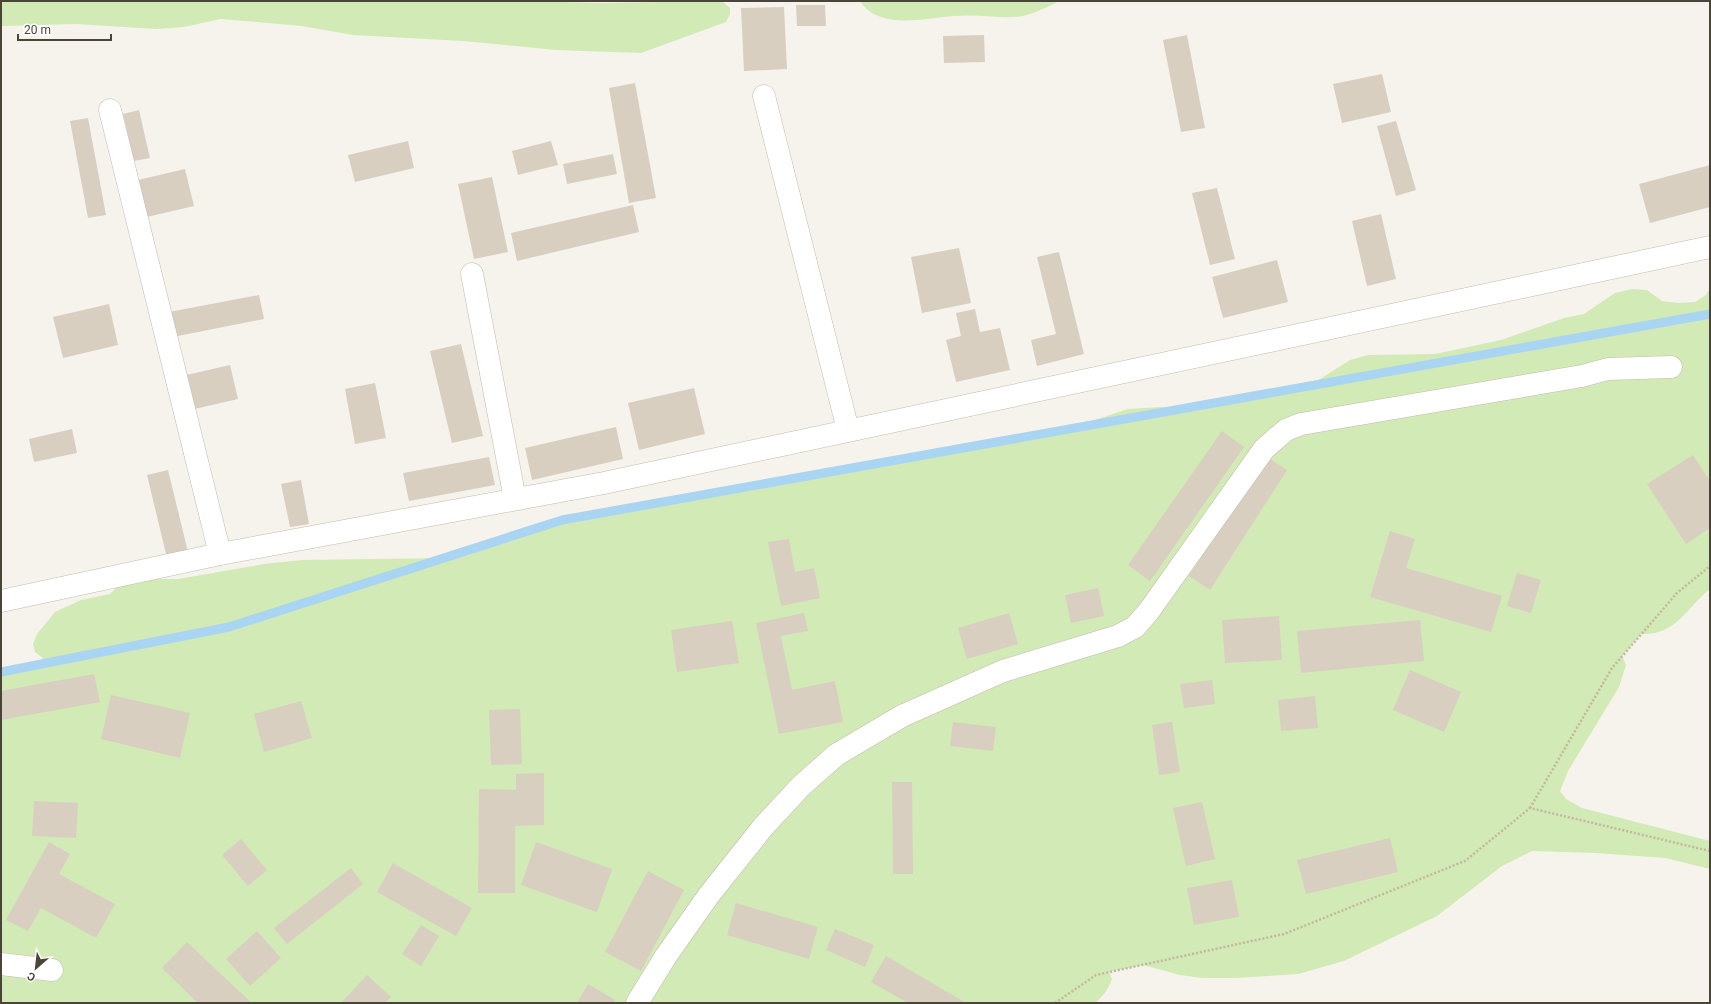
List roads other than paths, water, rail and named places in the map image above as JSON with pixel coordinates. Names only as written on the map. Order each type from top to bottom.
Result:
[{"type":"street","points":[[764,96],[848,430]]},
{"type":"street","points":[[110,110],[220,554]]},
{"type":"street","points":[[1,601],[220,554],[604,483],[1710,247]]},
{"type":"street","points":[[472,274],[515,499]]},
{"type":"street","points":[[636,1003],[708,894],[764,827],[801,786],[836,755],[902,716],[1003,671],[1118,636],[1135,627],[1149,611],[1264,449],[1286,430],[1301,424],[1582,376],[1608,369],[1671,367]]},
{"type":"street","points":[[1,964],[52,970]]},
{"type":"waterway","points":[[1,672],[229,627],[562,520],[1710,314]]}]
